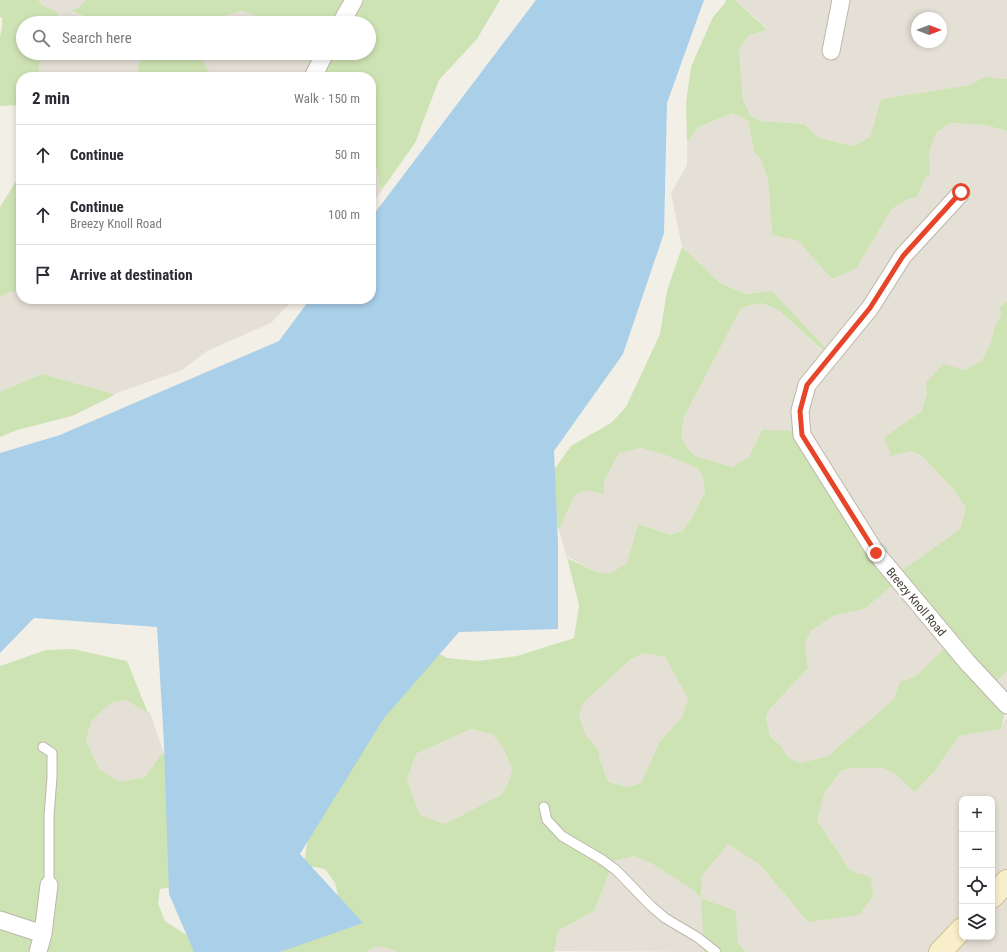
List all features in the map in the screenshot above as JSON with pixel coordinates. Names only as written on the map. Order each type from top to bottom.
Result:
[{"type":"main road","points":[[995,894],[1007,881]]},
{"type":"main road","points":[[940,952],[959,932]]},
{"type":"street","points":[[345,16],[354,0]]},
{"type":"street","points":[[831,51],[841,0]]},
{"type":"street","points":[[316,72],[322,60]]},
{"type":"street","name":"Breezy Knoll Road","points":[[961,192],[903,256],[870,308],[807,385],[800,411],[802,435],[876,553],[967,662],[1007,705]]},
{"type":"street","points":[[38,952],[49,885]]},
{"type":"street","points":[[0,920],[42,934]]},
{"type":"lane","points":[[43,747],[52,754],[49,816],[49,885]]},
{"type":"lane","points":[[544,807],[547,820],[562,836],[601,859],[616,870],[651,906],[665,918],[697,937],[716,952]]},
{"type":"shaded area","points":[[38,0],[86,0],[72,12],[83,16],[57,16],[60,13],[43,6]]},
{"type":"shaded area","points":[[735,0],[1007,0],[1007,79],[984,77],[970,85],[881,99],[870,137],[854,146],[819,138],[804,124],[761,121],[751,116],[743,100],[739,50],[749,35],[768,30]]},
{"type":"shaded area","points":[[242,11],[257,16],[224,16]]},
{"type":"shaded area","points":[[40,60],[140,60],[137,72],[37,72]]},
{"type":"shaded area","points":[[325,60],[319,72],[209,72],[203,61]]},
{"type":"shaded area","points":[[732,113],[748,121],[754,152],[761,160],[768,180],[772,235],[798,241],[832,279],[857,268],[892,209],[909,198],[916,198],[926,177],[930,174],[929,153],[936,133],[950,123],[985,125],[1007,131],[1007,301],[1000,307],[1001,315],[994,328],[991,342],[982,360],[965,370],[926,385],[927,393],[922,411],[884,437],[922,456],[953,489],[966,508],[960,529],[897,574],[762,430],[749,457],[732,467],[695,456],[689,450],[681,437],[684,417],[741,308],[761,303],[777,309],[830,358],[772,291],[746,294],[720,283],[682,247],[671,193],[687,165],[687,142],[699,127]]},
{"type":"shaded area","points":[[376,168],[377,169],[381,191],[376,198]]},
{"type":"shaded area","points":[[10,292],[16,292],[16,304],[289,304],[271,323],[207,351],[182,370],[114,394],[42,374],[0,392],[0,297]]},
{"type":"shaded area","points":[[641,448],[664,454],[697,468],[702,475],[705,492],[693,516],[682,531],[670,535],[638,524],[627,564],[609,574],[597,572],[566,556],[559,530],[574,496],[604,481],[619,453]]},
{"type":"shaded area","points":[[898,580],[952,642],[916,676],[900,682],[894,699],[828,756],[800,763],[788,757],[779,744],[770,737],[766,717],[770,709],[808,668],[805,643],[811,631],[833,616],[864,609]]},
{"type":"shaded area","points":[[644,653],[665,657],[688,699],[682,717],[660,741],[641,783],[628,787],[608,782],[600,760],[599,750],[585,734],[579,715],[582,703],[631,659]]},
{"type":"shaded area","points":[[1007,671],[1007,702],[993,685]]},
{"type":"shaded area","points":[[126,700],[150,713],[164,753],[160,756],[145,777],[120,782],[99,769],[86,740],[92,720],[111,703]]},
{"type":"shaded area","points":[[1007,716],[1007,952],[745,952],[738,943],[736,912],[702,898],[704,952],[554,951],[558,931],[594,911],[614,861],[635,856],[654,865],[693,890],[701,898],[702,876],[728,844],[760,865],[795,907],[858,874],[849,869],[817,820],[825,792],[841,771],[853,768],[883,768],[895,774],[916,791],[934,772],[959,736],[1000,729]]},
{"type":"shaded area","points":[[471,729],[492,734],[503,748],[512,768],[510,779],[502,794],[445,824],[420,815],[407,779],[416,754]]},
{"type":"shaded area","points":[[377,946],[394,950],[398,952],[366,952]]},
{"type":"green space","points":[[0,0],[38,0],[43,6],[60,13],[57,16],[16,16],[16,60],[40,60],[38,72],[16,72],[16,105],[0,106],[0,36],[2,18],[0,17]]},
{"type":"green space","points":[[86,0],[500,0],[477,39],[439,80],[415,143],[381,191],[376,168],[376,72],[319,72],[325,60],[376,60],[376,16],[257,16],[242,11],[224,16],[84,16],[71,11],[78,8]]},
{"type":"green space","points":[[726,0],[735,0],[768,30],[749,35],[739,50],[743,100],[751,116],[761,121],[804,124],[819,138],[854,146],[870,137],[881,99],[970,85],[984,77],[1007,79],[1007,131],[985,125],[950,123],[936,133],[929,153],[930,174],[926,177],[916,198],[909,198],[892,209],[857,268],[832,279],[798,241],[772,235],[768,180],[761,160],[754,152],[748,121],[732,113],[699,127],[687,142],[686,103],[691,67],[713,17]]},
{"type":"green space","points":[[140,60],[203,60],[209,72],[137,72]]},
{"type":"green space","points":[[16,181],[16,292],[10,292],[0,297],[0,207]]},
{"type":"green space","points":[[682,247],[720,283],[746,294],[772,291],[833,356],[831,358],[777,309],[761,303],[741,308],[684,417],[681,437],[689,450],[695,456],[732,467],[749,457],[762,430],[805,431],[897,574],[960,529],[966,508],[953,489],[922,456],[911,451],[891,456],[884,437],[922,411],[927,393],[926,383],[943,364],[965,370],[982,360],[991,342],[994,328],[1001,315],[1000,307],[1007,301],[1007,671],[993,685],[1003,701],[1005,710],[1001,729],[959,736],[934,772],[915,792],[895,774],[883,768],[853,768],[841,771],[825,792],[817,820],[849,869],[858,874],[860,873],[871,878],[873,896],[859,915],[808,922],[760,865],[728,844],[702,876],[701,898],[693,890],[654,865],[635,856],[614,861],[594,911],[558,931],[554,952],[398,952],[377,946],[366,952],[281,952],[319,928],[340,905],[335,883],[325,869],[304,865],[310,823],[430,649],[447,658],[478,661],[517,656],[574,638],[579,605],[567,558],[597,572],[609,574],[627,563],[638,524],[670,535],[682,531],[693,516],[705,492],[702,475],[697,468],[663,454],[641,448],[619,453],[604,481],[604,494],[586,490],[574,496],[559,530],[548,501],[553,471],[571,446],[611,423],[626,407],[660,334],[667,291]],"holes":[[[898,581],[951,642],[916,676],[900,682],[894,699],[828,756],[800,763],[788,757],[779,744],[770,737],[766,717],[770,709],[808,668],[805,643],[811,631],[833,616],[864,609]],[[644,653],[665,657],[688,699],[682,717],[660,741],[641,783],[628,787],[608,782],[600,760],[599,750],[585,734],[579,715],[583,703],[631,659]],[[471,729],[492,734],[503,748],[512,768],[510,779],[502,794],[445,824],[420,815],[407,779],[416,754]]]},
{"type":"green space","points":[[42,374],[114,394],[111,397],[72,416],[17,430],[0,437],[0,392]]},
{"type":"green space","points":[[73,649],[127,661],[148,713],[126,700],[111,703],[92,720],[86,740],[99,769],[120,782],[145,777],[160,756],[164,753],[187,806],[179,886],[160,889],[158,903],[165,921],[212,952],[0,952],[0,666],[46,650]]},
{"type":"green space","points":[[701,898],[736,911],[738,943],[745,952],[704,952]]},
{"type":"water","points":[[536,0],[704,0],[667,103],[664,233],[623,354],[554,451],[558,544],[558,629],[459,632],[384,718],[300,854],[363,923],[280,952],[194,952],[169,894],[164,744],[157,627],[34,618],[0,653],[0,453],[60,435],[279,341],[306,304],[376,304],[376,211]]},
{"type":"route","points":[[876,553],[802,435],[800,411],[807,385],[870,308],[903,256],[961,192]]}]
